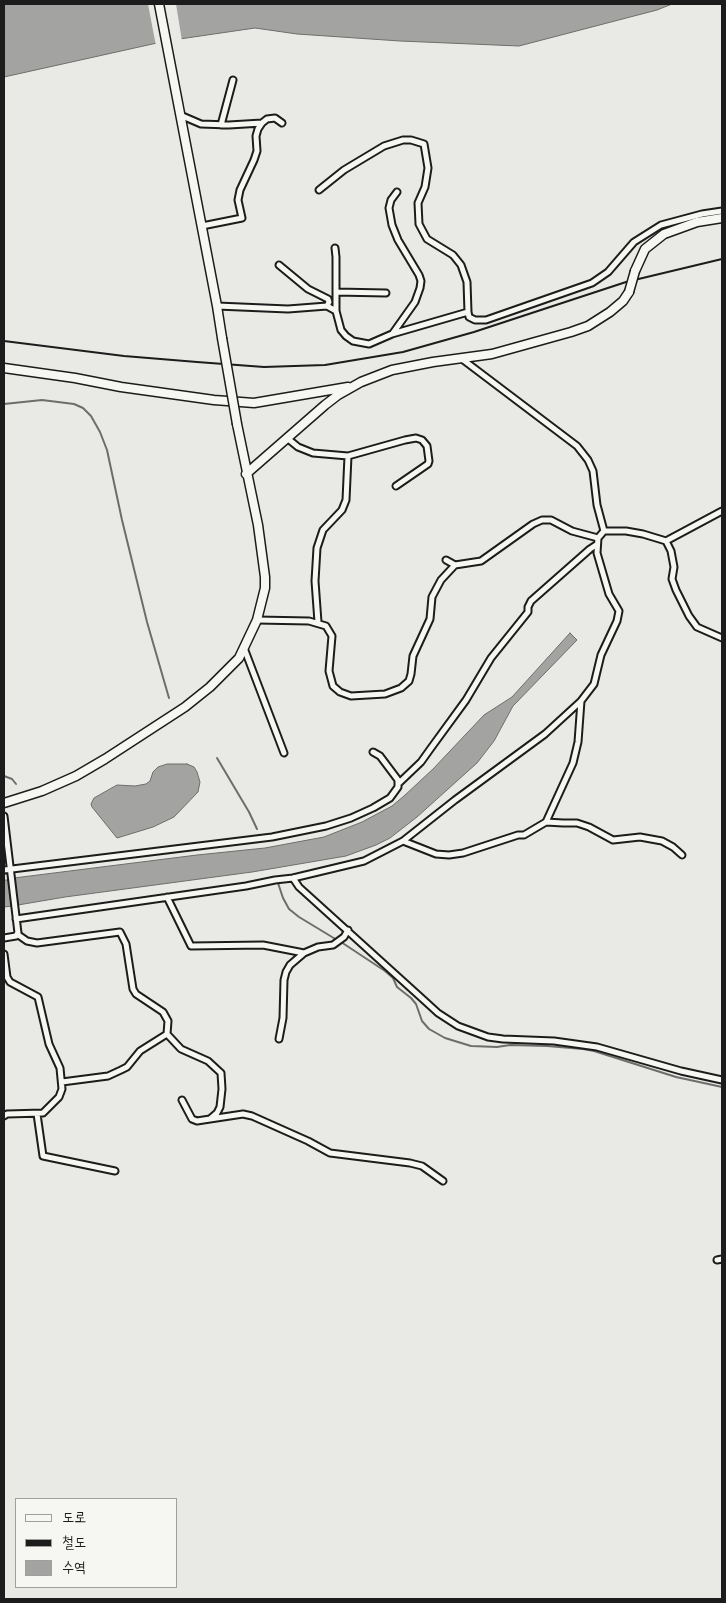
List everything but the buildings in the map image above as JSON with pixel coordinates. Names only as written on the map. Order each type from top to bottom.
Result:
[{"type":"main road","points":[[4,803],[42,791],[76,776],[186,707],[229,669],[244,648],[257,620],[264,593],[265,577],[258,525],[246,474],[218,306],[159,4]]},
{"type":"main road","points":[[246,474],[325,405],[354,386],[392,370],[518,348],[588,326],[623,301],[645,249],[664,234],[697,222],[722,218]]},
{"type":"main road","points":[[4,368],[75,378],[121,387],[214,400],[254,403],[354,386]]},
{"type":"street","points":[[221,125],[233,80]]},
{"type":"street","points":[[180,115],[201,124],[262,123]]},
{"type":"street","points":[[202,226],[242,218],[238,200],[240,190],[257,151],[256,136],[262,123],[267,119],[275,118],[282,123]]},
{"type":"street","points":[[319,190],[344,170],[384,146],[403,140],[424,144],[428,168],[425,187],[418,203],[419,224],[427,239],[453,255],[461,266],[468,282],[468,312],[472,320],[486,320],[592,283],[608,272],[634,242],[661,225],[702,214],[722,211]]},
{"type":"street","points":[[392,334],[418,295],[420,281],[419,275],[398,240],[392,225],[389,208],[391,200],[397,192]]},
{"type":"street","points":[[661,225],[664,234]]},
{"type":"street","points":[[334,248],[336,257],[336,311],[341,330],[353,341],[369,344],[392,334],[468,312]]},
{"type":"street","points":[[279,265],[308,289],[328,300],[327,306]]},
{"type":"street","points":[[336,292],[386,293]]},
{"type":"street","points":[[218,306],[288,309],[327,306],[336,311]]},
{"type":"street","points":[[462,359],[577,446],[588,460],[593,471],[597,505],[604,531]]},
{"type":"street","points":[[287,438],[298,447],[313,453],[348,456],[405,440],[416,438],[422,440],[427,446],[428,464],[396,486]]},
{"type":"street","points":[[318,622],[315,581],[317,548],[324,530],[342,510],[346,500],[348,456]]},
{"type":"street","points":[[16,919],[293,878],[364,861],[403,841],[545,734],[581,701],[594,684],[601,655],[619,611],[604,581],[597,553],[596,545],[598,538],[604,531],[626,531],[666,541],[722,512]]},
{"type":"street","points":[[446,560],[455,565],[481,561],[533,524],[542,520],[550,520],[572,531],[598,538]]},
{"type":"street","points":[[666,541],[671,551],[674,567],[672,579],[689,616],[697,627],[722,638]]},
{"type":"street","points":[[4,870],[10,871],[244,841],[326,826],[373,808],[390,798],[398,787],[399,782],[421,762],[466,700],[491,658],[528,612],[528,607],[532,602],[596,545]]},
{"type":"street","points":[[257,620],[318,622],[326,626],[332,636],[329,671],[333,686],[340,692],[351,696],[385,694],[400,688],[409,681],[412,674],[413,656],[430,619],[432,597],[435,589],[455,565]]},
{"type":"street","points":[[244,648],[284,753]]},
{"type":"street","points":[[546,822],[573,763],[578,742],[581,701]]},
{"type":"street","points":[[373,752],[380,756],[399,782]]},
{"type":"street","points":[[4,816],[17,934]]},
{"type":"street","points":[[403,841],[436,854],[449,855],[463,853],[518,834],[524,835],[546,822],[577,823],[613,840],[640,837],[657,840],[673,847],[682,855]]},
{"type":"street","points":[[293,878],[299,887],[438,1013],[467,1030],[488,1038],[503,1040],[554,1041],[597,1046],[681,1071],[722,1080]]},
{"type":"street","points":[[167,897],[191,946],[263,945],[304,953]]},
{"type":"street","points":[[279,1039],[283,1018],[286,972],[298,957],[318,947],[333,944],[344,937],[348,930]]},
{"type":"street","points":[[17,934],[27,941],[38,943],[120,932],[126,944],[133,989],[138,996],[163,1012],[168,1021],[167,1034],[181,1049],[208,1061],[221,1073],[220,1107],[217,1113],[210,1119]]},
{"type":"street","points":[[4,938],[17,934]]},
{"type":"street","points":[[4,954],[7,977],[10,982],[38,997],[49,1044],[60,1068],[62,1082],[59,1097],[43,1113],[8,1114],[4,1116]]},
{"type":"street","points":[[62,1082],[115,1074],[127,1067],[140,1051],[167,1034]]},
{"type":"street","points":[[182,1100],[192,1119],[197,1121],[243,1114],[252,1116],[308,1140],[330,1153],[410,1163],[422,1166],[443,1181]]},
{"type":"street","points":[[37,1114],[43,1156],[115,1170]]},
{"type":"water","points":[[4,4],[672,4],[657,10],[519,46],[297,34],[255,28],[166,41],[4,77]]},
{"type":"water","points":[[570,633],[577,640],[513,706],[494,741],[477,763],[417,817],[390,838],[376,845],[346,856],[252,872],[18,905],[14,878],[265,848],[324,837],[362,822],[392,806],[404,796],[433,769],[484,715],[512,697]]},
{"type":"water","points":[[167,764],[187,764],[194,767],[197,772],[200,782],[198,792],[174,817],[153,827],[117,838],[92,807],[91,804],[94,798],[117,785],[135,786],[146,784],[150,781],[153,772],[158,767]]},
{"type":"water","points":[[4,880],[8,880],[12,906],[4,907]]},
{"type":"pier","points":[[148,4],[176,4],[182,41],[156,46]]},
{"type":"waterway","points":[[4,404],[42,400],[74,404],[83,408],[91,416],[100,432],[107,450],[147,622],[169,698]]},
{"type":"waterway","points":[[217,758],[257,829]]},
{"type":"waterway","points":[[4,776],[12,779],[16,784]]},
{"type":"waterway","points":[[278,883],[289,909],[337,940]]},
{"type":"waterway","points":[[341,942],[393,978],[397,987],[416,1004],[422,1021],[429,1029],[445,1038],[471,1046],[497,1047],[510,1045],[583,1049],[676,1077],[722,1087]]},
{"type":"railway","points":[[4,341],[124,356],[197,362],[264,367],[325,365],[403,352],[474,332],[626,282],[722,259]]}]
